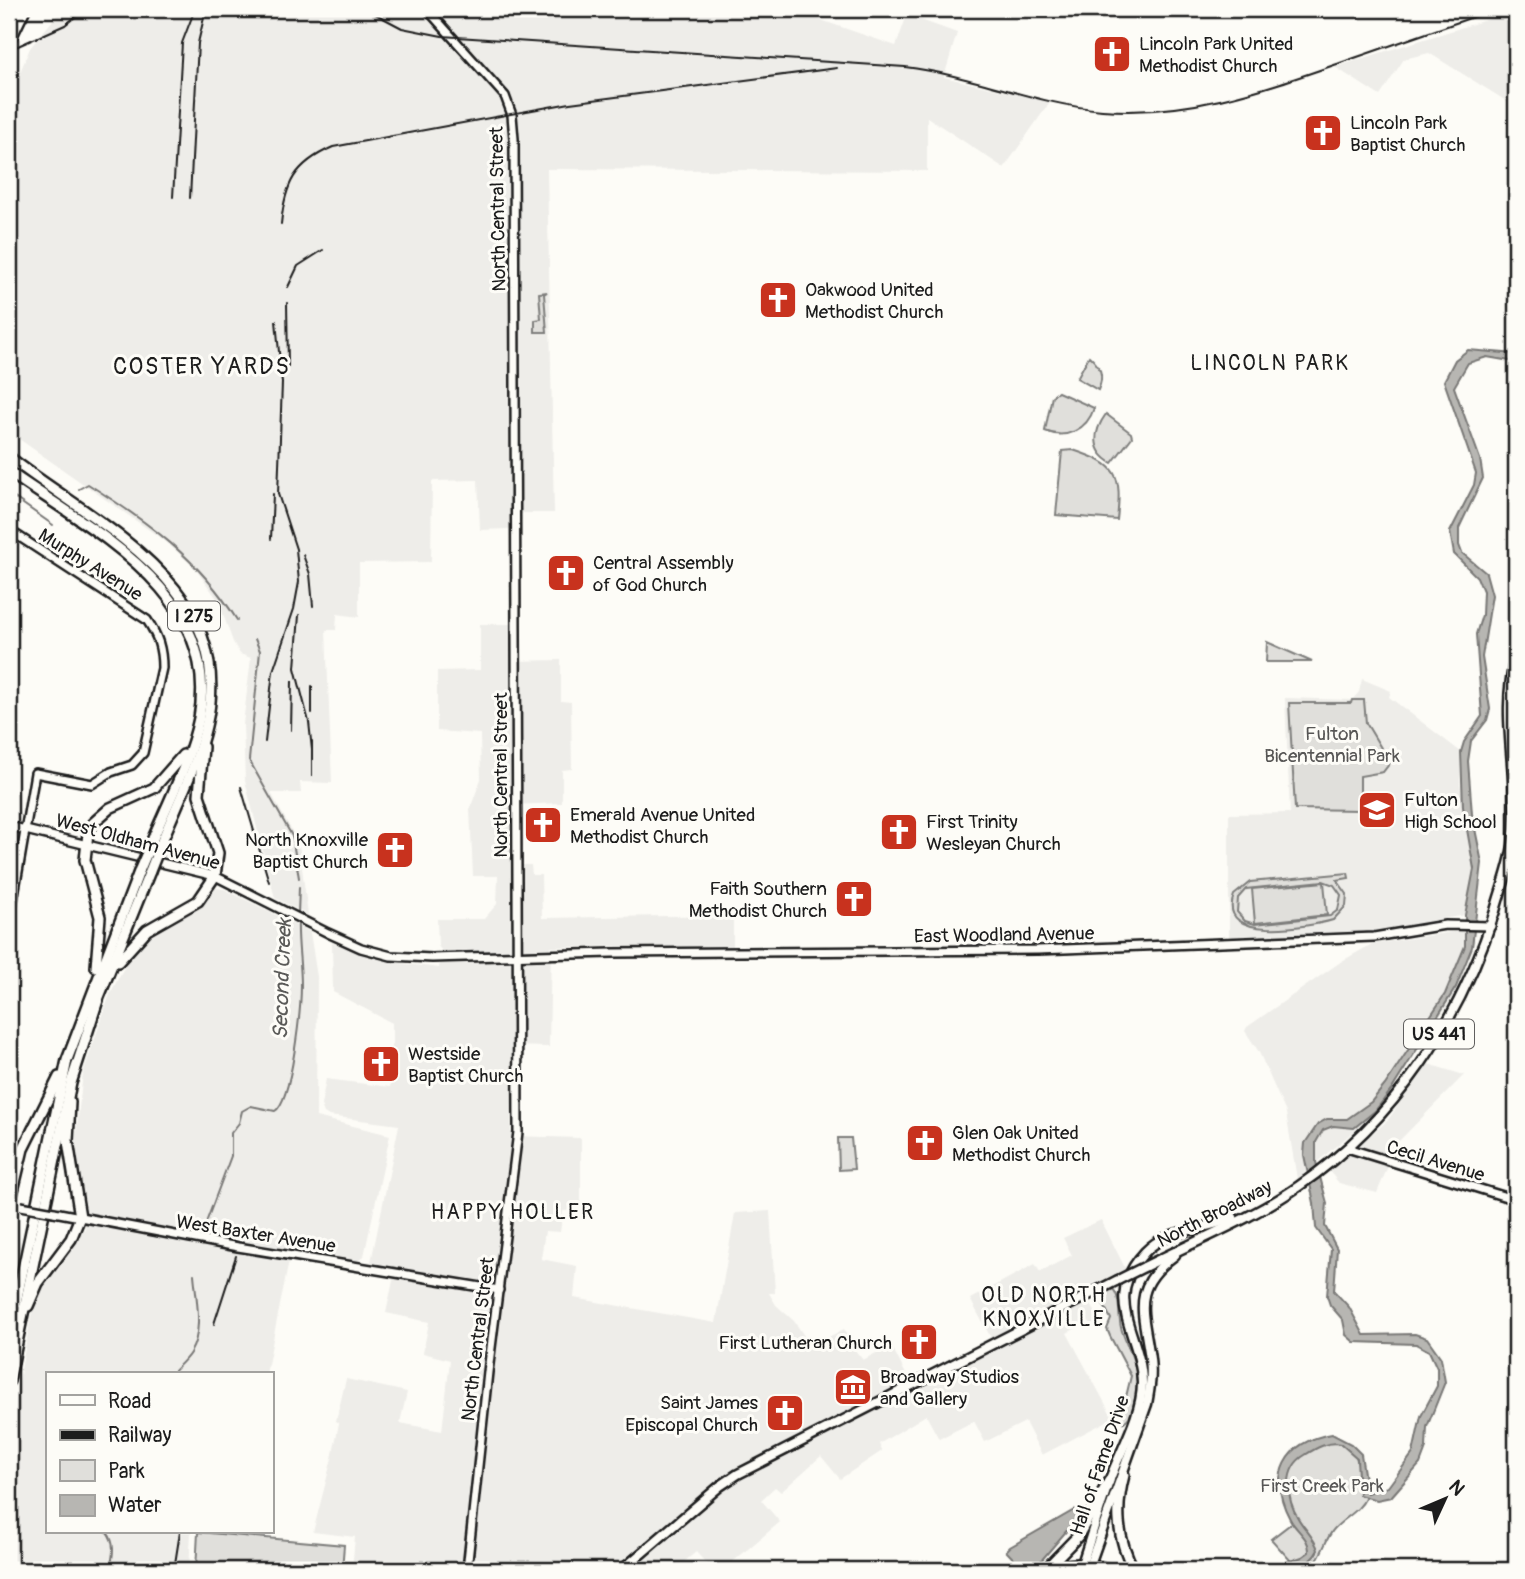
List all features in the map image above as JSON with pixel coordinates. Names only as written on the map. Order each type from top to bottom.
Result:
[{"type":"highway","points":[[9,17],[13,9]]},
{"type":"highway","points":[[9,42],[24,9]]},
{"type":"highway","name":"I 275","points":[[9,457],[138,552],[178,590],[196,619],[209,662],[211,703],[206,727],[153,849]]},
{"type":"highway","name":"I 275","points":[[9,472],[138,564],[175,603],[189,626],[199,663],[200,701],[194,737],[71,1083],[9,1381]]},
{"type":"highway","points":[[104,984],[135,940],[146,930],[198,901],[215,876],[218,853],[199,795],[206,727]]},
{"type":"highway","points":[[89,999],[99,954],[100,925],[85,860],[86,842],[100,815],[154,788],[167,776],[194,737]]},
{"type":"highway","name":"I 275","points":[[9,1336],[67,1060],[89,999],[145,870]]},
{"type":"highway","points":[[9,1205],[23,1149],[67,1060]]},
{"type":"highway","points":[[19,1331],[38,1283],[71,1239],[80,1217],[68,1141],[71,1083]]},
{"type":"highway","points":[[1124,1475],[1117,1515],[1124,1551],[1134,1570]]},
{"type":"highway","points":[[1048,1570],[1078,1536],[1109,1480]]},
{"type":"highway","points":[[1048,1570],[1085,1567],[1112,1570]]},
{"type":"main road","name":"North Central Street","points":[[427,9],[505,96],[512,115],[514,139],[517,1132],[467,1570]]},
{"type":"main road","name":"Murphy Avenue","points":[[9,530],[147,620],[160,644],[162,668],[143,753],[132,765],[111,772],[93,784],[35,773],[26,829]]},
{"type":"main road","name":"North Broadway","points":[[622,1570],[720,1486],[738,1474],[1297,1188],[1347,1148],[1391,1107],[1462,997],[1478,964],[1510,863],[1516,796],[1508,698],[1516,655]]},
{"type":"main road","name":"West Oldham Avenue","points":[[9,826],[86,842],[215,876],[328,933]]},
{"type":"main road","points":[[9,924],[26,829]]},
{"type":"main road","name":"East Woodland Avenue","points":[[328,933],[361,948],[391,956],[517,956],[1038,950],[1374,937],[1465,924],[1490,926]]},
{"type":"main road","name":"Cecil Avenue","points":[[1347,1148],[1516,1200]]},
{"type":"main road","name":"West Baxter Avenue","points":[[9,1205],[240,1248],[499,1290]]},
{"type":"main road","name":"Hall of Fame Drive","points":[[1085,1567],[1109,1480],[1130,1429],[1142,1385],[1141,1366],[1126,1324],[1125,1288],[1135,1264],[1157,1241],[1262,1207]]},
{"type":"main road","points":[[1191,1229],[1227,1226]]},
{"type":"main road","name":"Hall of Fame Drive","points":[[1085,1567],[1124,1475],[1152,1381],[1141,1310],[1142,1295],[1160,1267],[1191,1243]]},
{"type":"shaded area","name":"COSTER YARDS","points":[[62,9],[789,9],[896,46],[907,15],[957,33],[944,77],[1050,102],[1004,168],[927,117],[927,171],[547,169],[554,513],[523,513],[509,529],[480,530],[478,480],[432,481],[431,562],[359,563],[359,617],[337,614],[336,630],[326,630],[332,783],[300,782],[301,793],[271,793],[299,844],[308,915],[275,898],[245,781],[243,724],[251,658],[240,654],[233,642],[218,600],[194,567],[165,541],[9,432],[9,99],[30,48]]},
{"type":"shaded area","points":[[1505,14],[1516,42],[1516,107],[1429,53],[1404,59],[1380,96],[1335,67]]},
{"type":"shaded area","points":[[480,624],[511,624],[511,661],[561,660],[561,701],[571,702],[572,769],[562,770],[562,803],[512,805],[512,865],[531,865],[532,875],[541,875],[542,918],[733,915],[733,946],[551,947],[549,1047],[511,1046],[511,1136],[581,1138],[581,1201],[579,1210],[563,1211],[560,1232],[545,1231],[541,1259],[577,1266],[574,1298],[716,1323],[735,1213],[770,1211],[775,1293],[769,1293],[776,1305],[794,1321],[811,1346],[844,1329],[863,1360],[891,1345],[915,1392],[996,1347],[970,1299],[1035,1264],[1040,1272],[1072,1255],[1063,1238],[1101,1220],[1126,1270],[1084,1293],[1102,1323],[1093,1328],[1089,1321],[1067,1333],[1113,1418],[1042,1455],[1025,1422],[985,1442],[974,1421],[939,1439],[926,1415],[879,1444],[882,1451],[840,1479],[821,1456],[781,1492],[775,1487],[761,1500],[780,1522],[723,1570],[712,1570],[696,1552],[679,1566],[682,1570],[352,1570],[355,1537],[313,1532],[333,1454],[339,1423],[336,1421],[346,1379],[407,1392],[400,1423],[442,1431],[450,1360],[423,1353],[429,1322],[386,1313],[396,1267],[371,1262],[399,1125],[329,1116],[324,1113],[321,1105],[326,1079],[390,1087],[392,1075],[392,1023],[333,992],[332,943],[391,962],[439,968],[442,951],[438,946],[437,919],[484,919],[497,904],[498,876],[473,876],[470,809],[481,779],[480,734],[437,731],[437,671],[480,670]]},
{"type":"shaded area","name":"Fulton High School","points":[[1362,679],[1391,691],[1389,697],[1461,752],[1460,784],[1474,868],[1465,915],[1372,932],[1229,937],[1229,814],[1290,813],[1285,698],[1352,700],[1359,692]]},
{"type":"shaded area","points":[[216,888],[224,889],[310,932],[317,977],[316,1117],[390,1135],[364,1256],[357,1262],[291,1251],[266,1372],[46,1372],[46,1534],[191,1534],[189,1570],[9,1570],[9,1434],[31,1316],[35,1299],[48,1277],[85,1228],[86,1205],[74,1152],[83,1073],[110,994],[129,958],[144,941],[204,904]]},
{"type":"shaded area","points":[[1466,930],[1472,933],[1475,941],[1454,995],[1388,1097],[1373,1115],[1297,1179],[1286,1113],[1259,1052],[1245,1031],[1247,1027],[1342,961],[1372,944]]},
{"type":"shaded area","points":[[1428,1064],[1464,1075],[1398,1142],[1377,1193],[1339,1183],[1329,1171],[1387,1121]]},
{"type":"green space","points":[[547,292],[544,294],[547,332],[535,332],[535,320],[541,319],[539,293]]},
{"type":"green space","points":[[1089,356],[1100,371],[1098,390],[1077,378]]},
{"type":"green space","points":[[1058,392],[1094,408],[1091,416],[1075,431],[1061,434],[1045,431],[1052,396]]},
{"type":"green space","points":[[1106,414],[1131,433],[1132,437],[1112,463],[1100,453],[1096,441],[1098,428]]},
{"type":"green space","points":[[1073,450],[1100,461],[1114,473],[1119,491],[1117,520],[1056,515],[1062,451]]},
{"type":"green space","points":[[1267,642],[1312,662],[1266,662]]},
{"type":"green space","name":"Fulton Bicentennial Park","points":[[1352,700],[1364,700],[1366,723],[1390,763],[1383,772],[1360,776],[1360,810],[1295,809],[1289,703],[1351,703]]},
{"type":"green space","points":[[1348,873],[1349,878],[1337,880],[1347,894],[1346,906],[1333,920],[1286,928],[1251,926],[1238,920],[1232,910],[1234,895],[1250,882]],"holes":[[[1323,881],[1334,885],[1341,895],[1338,910],[1330,916],[1255,924],[1245,921],[1237,912],[1238,898],[1246,889]]]},
{"type":"green space","points":[[1324,882],[1327,915],[1255,923],[1252,889]]},
{"type":"green space","points":[[838,1138],[851,1138],[854,1169],[839,1170]]},
{"type":"green space","points":[[1113,1289],[1118,1298],[1121,1326],[1137,1373],[1133,1409],[1124,1422],[1118,1411],[1125,1401],[1131,1376],[1107,1329],[1111,1319],[1099,1296]]},
{"type":"green space","name":"First Creek Park","points":[[1326,1436],[1354,1448],[1366,1497],[1356,1511],[1330,1534],[1317,1560],[1306,1569],[1299,1570],[1271,1539],[1293,1522],[1282,1472]]},
{"type":"green space","points":[[198,1534],[344,1545],[342,1570],[196,1570]]},
{"type":"water","points":[[1468,350],[1516,354],[1516,362],[1487,357],[1468,363],[1454,387],[1480,459],[1483,478],[1459,528],[1459,545],[1462,553],[1486,573],[1492,595],[1482,657],[1490,709],[1487,720],[1471,741],[1468,761],[1472,814],[1482,863],[1472,947],[1456,987],[1392,1089],[1375,1111],[1354,1128],[1333,1126],[1323,1130],[1316,1142],[1316,1162],[1327,1203],[1325,1226],[1337,1249],[1334,1291],[1349,1307],[1364,1335],[1415,1334],[1427,1338],[1441,1358],[1445,1382],[1427,1427],[1426,1448],[1420,1464],[1391,1497],[1377,1500],[1359,1495],[1357,1458],[1341,1444],[1322,1446],[1298,1461],[1290,1475],[1291,1502],[1318,1550],[1314,1557],[1302,1566],[1263,1570],[1302,1557],[1309,1552],[1305,1539],[1290,1519],[1280,1489],[1284,1463],[1292,1453],[1315,1438],[1332,1434],[1351,1444],[1361,1454],[1367,1493],[1388,1487],[1413,1453],[1421,1416],[1437,1386],[1437,1368],[1429,1351],[1416,1344],[1354,1342],[1346,1335],[1343,1320],[1330,1305],[1327,1296],[1331,1249],[1316,1228],[1304,1155],[1305,1143],[1318,1124],[1327,1119],[1347,1119],[1371,1102],[1385,1085],[1445,994],[1465,946],[1465,915],[1474,869],[1463,807],[1461,752],[1464,742],[1482,716],[1476,634],[1482,615],[1483,591],[1477,577],[1454,554],[1450,532],[1474,485],[1476,473],[1444,381],[1455,360]]},
{"type":"water","points":[[1076,1509],[1079,1512],[1075,1521],[1034,1569],[1024,1570],[1006,1551],[1010,1547]]},
{"type":"waterway","name":"Second Creek","points":[[79,489],[88,484],[171,543],[206,578],[237,620]]},
{"type":"waterway","points":[[9,494],[53,525]]},
{"type":"waterway","name":"Second Creek","points":[[255,639],[260,651],[249,760],[292,836],[299,878]]},
{"type":"waterway","name":"Second Creek","points":[[298,914],[299,887]]},
{"type":"waterway","name":"Second Creek","points":[[201,1236],[231,1156],[231,1133],[239,1123],[242,1111],[251,1106],[275,1111],[286,1090],[291,1073],[301,996],[298,919]]},
{"type":"waterway","name":"Second Creek","points":[[173,1372],[190,1353],[197,1334],[194,1274]]},
{"type":"waterway","name":"Second Creek","points":[[108,1534],[113,1545],[110,1570]]},
{"type":"railway","points":[[9,50],[65,25],[85,9]]},
{"type":"railway","points":[[173,197],[182,43],[195,9]]},
{"type":"railway","points":[[190,198],[198,43],[206,9]]},
{"type":"railway","points":[[366,9],[402,28],[442,36],[905,67],[955,76],[1077,107],[1133,111],[1194,105],[1253,92],[1496,9]]},
{"type":"railway","points":[[281,224],[285,197],[300,168],[333,147],[570,103],[837,68]]},
{"type":"railway","points":[[288,287],[298,266],[323,250]]},
{"type":"railway","points":[[287,303],[288,366]]},
{"type":"railway","points":[[265,742],[273,671],[294,609],[299,582],[296,549],[278,494],[282,383],[276,321]]},
{"type":"railway","points":[[271,539],[273,494]]},
{"type":"railway","points":[[303,555],[310,574],[313,606]]},
{"type":"railway","points":[[299,615],[295,668],[309,722],[312,750]]},
{"type":"railway","points":[[291,730],[292,681]]},
{"type":"railway","points":[[312,686],[312,713]]},
{"type":"railway","points":[[312,741],[312,776]]},
{"type":"railway","points":[[241,787],[269,882]]},
{"type":"railway","points":[[214,1324],[236,1256]]},
{"type":"railway","points":[[174,1570],[180,1534]]},
{"type":"railway","points":[[1502,1570],[1516,1564]]},
{"type":"place","name":"Lincoln Park United Methodist Church","points":[[1112,54]]},
{"type":"place","name":"Lincoln Park Baptist Church","points":[[1323,133]]},
{"type":"place","name":"Oakwood United Methodist Church","points":[[778,300]]},
{"type":"place","name":"Central Assembly of God Church","points":[[566,573]]},
{"type":"place","name":"Fulton High School","points":[[1377,810]]},
{"type":"place","name":"Emerald Avenue United Methodist Church","points":[[543,825]]},
{"type":"place","name":"First Trinity Wesleyan Church","points":[[899,832]]},
{"type":"place","name":"North Knoxville Baptist Church","points":[[395,850]]},
{"type":"place","name":"Faith Southern Methodist Church","points":[[854,899]]},
{"type":"place","name":"Westside Baptist Church","points":[[381,1064]]},
{"type":"place","name":"Glen Oak United Methodist Church","points":[[925,1143]]},
{"type":"place","name":"First Lutheran Church","points":[[919,1342]]},
{"type":"place","name":"Broadway Studios and Gallery","points":[[853,1387]]},
{"type":"place","name":"Saint James Episcopal Church","points":[[785,1413]]},
{"type":"district","name":"LINCOLN PARK","points":[[1270,363]]},
{"type":"district","name":"COSTER YARDS","points":[[202,366]]},
{"type":"district","name":"HAPPY HOLLER","points":[[513,1212]]},
{"type":"district","name":"OLD NORTH KNOXVILLE","points":[[1044,1307]]}]
